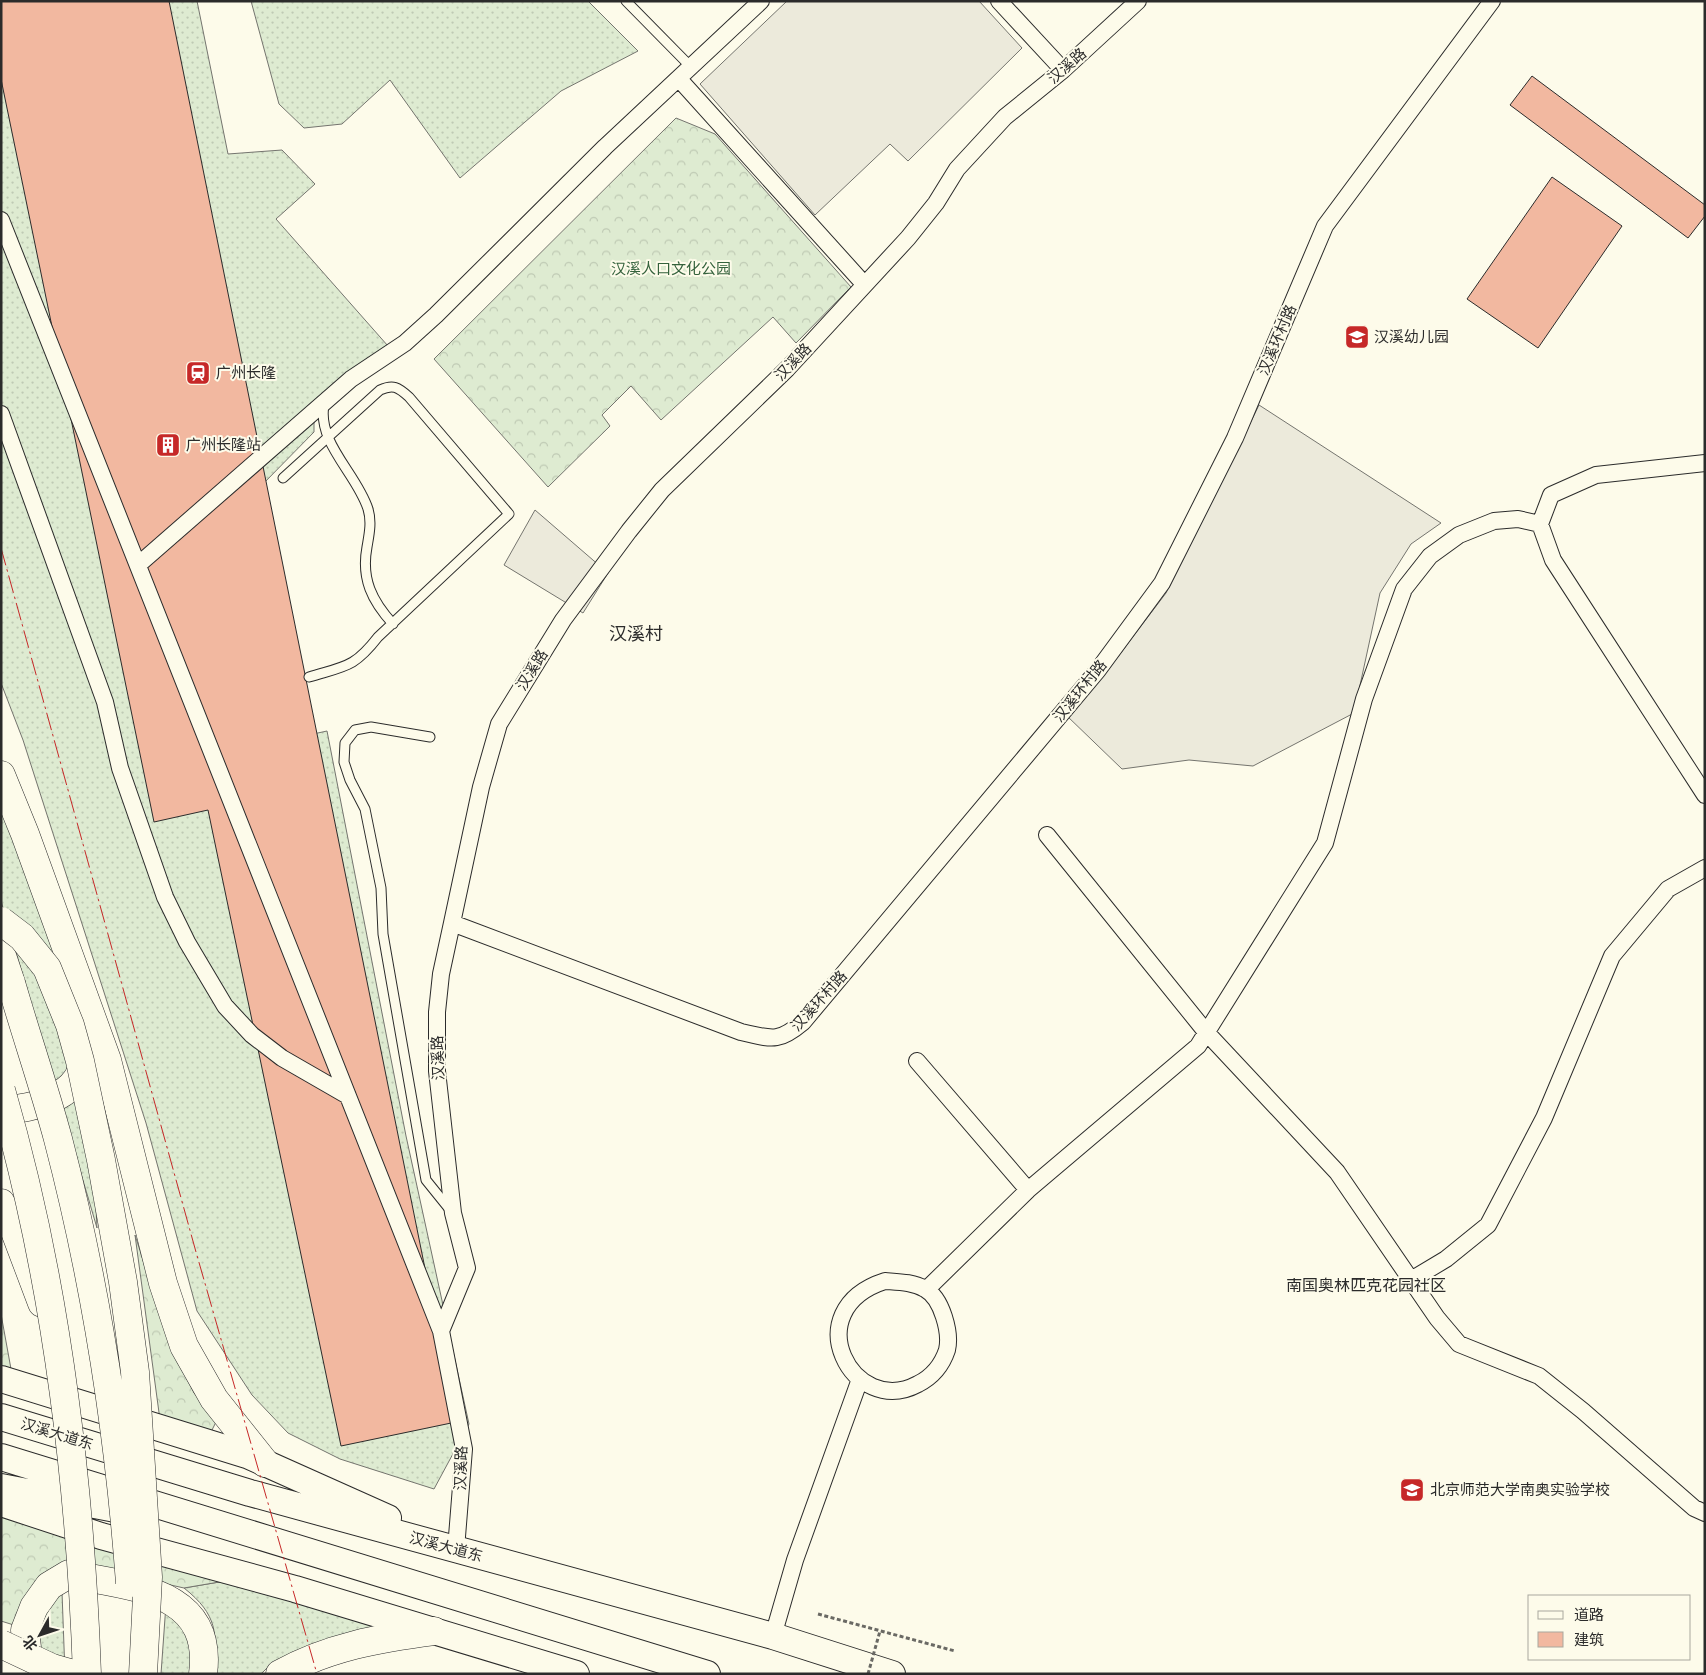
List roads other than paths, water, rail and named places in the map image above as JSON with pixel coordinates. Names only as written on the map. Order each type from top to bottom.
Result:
[{"type":"highway","points":[[1,775],[25,834],[107,1060],[163,1283],[184,1346],[214,1399],[265,1463]]},
{"type":"highway","points":[[1,921],[22,937],[47,968],[70,1025],[78,1052],[102,1160],[126,1300],[138,1400],[148,1577],[143,1674]]},
{"type":"highway","points":[[1,953],[58,1138],[88,1274],[122,1478],[137,1674]]},
{"type":"highway","points":[[1,1110],[26,1110],[47,1103],[72,1084],[80,1071],[84,1059],[68,956]]},
{"type":"highway","points":[[1,1090],[36,1223],[74,1468],[84,1598],[87,1674]]},
{"type":"highway","points":[[1,1203],[11,1221],[54,1336]]},
{"type":"highway","points":[[30,1674],[25,1630],[34,1607],[49,1586],[69,1574],[167,1597],[186,1612],[202,1633],[203,1674]]},
{"type":"highway","points":[[280,1674],[337,1648],[386,1637],[434,1631]]},
{"type":"highway","points":[[1,1644],[52,1668],[73,1674]]},
{"type":"highway","points":[[1,1668],[4,1674]]},
{"type":"main road","points":[[1,1379],[247,1454],[456,1549]]},
{"type":"main road","name":"汉溪大道东","points":[[1,1417],[250,1493],[773,1636],[892,1674]]},
{"type":"main road","points":[[1,1457],[707,1674]]},
{"type":"main road","points":[[1,1487],[259,1537]]},
{"type":"main road","points":[[1,1502],[102,1536],[295,1589],[576,1674]]},
{"type":"street","points":[[138,565],[351,379],[405,343],[436,315],[605,146],[761,1]]},
{"type":"street","points":[[999,1],[1063,70]]},
{"type":"street","name":"汉溪路","points":[[456,1549],[464,1449],[441,1331],[467,1268],[453,1213],[437,1071],[438,1003],[452,923],[481,787],[499,724],[563,620],[662,490],[787,369],[908,238],[936,203],[957,169],[1005,117],[1063,70],[1138,1]]},
{"type":"street","name":"汉溪环村路","points":[[452,923],[741,1032],[770,1039],[787,1036],[803,1022],[1098,670],[1162,583],[1234,438],[1325,226],[1492,1]]},
{"type":"street","points":[[679,79],[864,284]]},
{"type":"street","points":[[1,220],[441,1331]]},
{"type":"street","points":[[1,414],[105,702],[120,768],[165,897],[187,942],[225,1006],[252,1035],[282,1058],[348,1096]]},
{"type":"street","points":[[1705,463],[1596,475],[1551,495],[1540,524],[1553,560],[1705,795]]},
{"type":"street","points":[[927,1289],[1028,1190],[1198,1046],[1326,843],[1364,698],[1404,589],[1430,556],[1459,535],[1494,520],[1518,519],[1540,524]]},
{"type":"street","points":[[1047,835],[1206,1032],[1337,1172],[1437,1318],[1459,1344],[1540,1376],[1583,1410],[1694,1508],[1705,1513]]},
{"type":"street","points":[[1411,1280],[1446,1259],[1488,1226],[1544,1118],[1612,956],[1668,889],[1705,868]]},
{"type":"street","points":[[917,1061],[1028,1190]]},
{"type":"street","points":[[885,1281],[903,1282],[927,1289],[944,1314],[948,1332],[947,1350],[939,1366],[927,1380],[911,1388],[893,1391],[876,1388],[860,1379],[848,1366],[840,1349],[838,1331],[843,1313],[853,1298],[868,1287],[885,1281]]},
{"type":"street","points":[[773,1636],[794,1560],[860,1379]]},
{"type":"lane","points":[[626,1],[692,67]]},
{"type":"lane","points":[[283,478],[380,390],[389,386],[398,387],[509,514],[393,624],[363,656],[351,665],[309,677]]},
{"type":"lane","points":[[325,402],[322,415],[324,430],[366,501],[370,515],[365,558],[368,590],[378,608],[393,624]]},
{"type":"lane","points":[[430,737],[371,727],[355,730],[345,743],[344,762],[364,810],[381,888],[383,934],[426,1180],[453,1213]]},
{"type":"place","name":"汉溪幼儿园","points":[[1357,337]]},
{"type":"place","name":"广州长隆","points":[[198,373]]},
{"type":"place","name":"广州长隆站","points":[[168,445]]},
{"type":"place","name":"北京师范大学南奥实验学校","points":[[1412,1490]]},
{"type":"district","name":"汉溪村","points":[[636,634]]},
{"type":"district","name":"南国奥林匹克花园社区","points":[[1366,1285]]},
{"type":"park label","name":"汉溪人口文化公园","points":[[671,269]]}]
